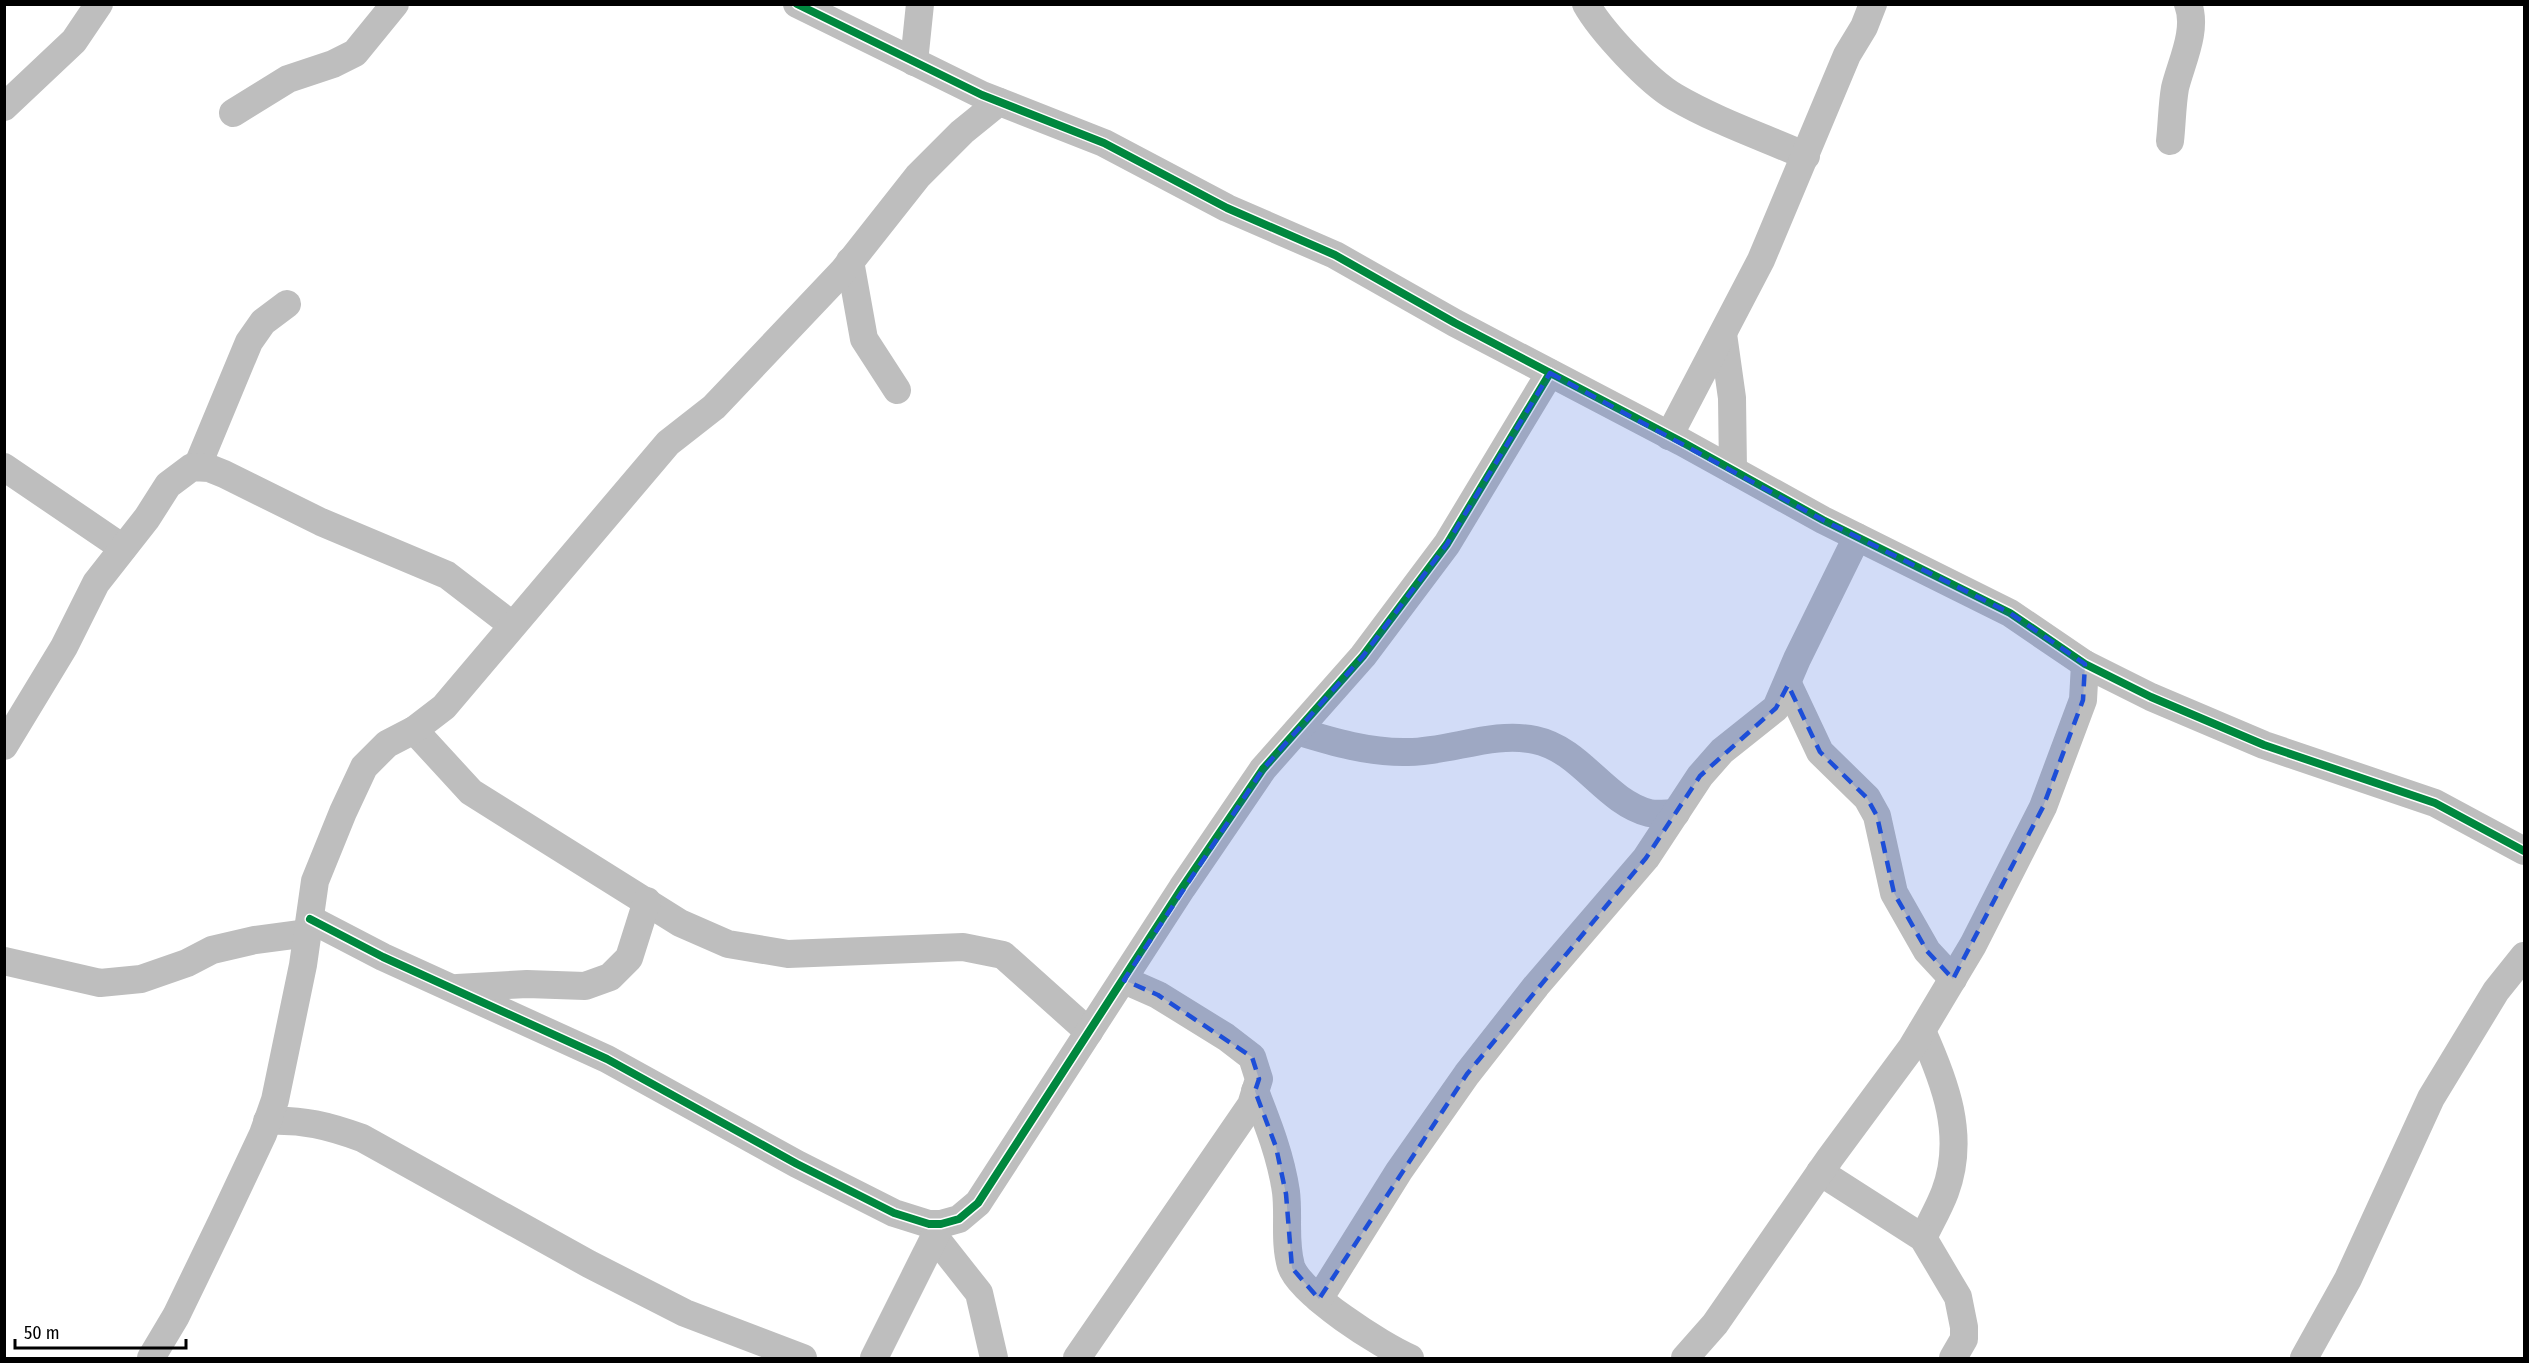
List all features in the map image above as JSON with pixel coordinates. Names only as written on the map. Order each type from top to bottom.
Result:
[{"type":"street","points":[[4,107],[74,41],[99,4]]},
{"type":"street","points":[[233,113],[288,79],[333,64],[355,53],[395,4]]},
{"type":"street","points":[[797,4],[999,102],[1104,143],[1227,208],[1335,255],[1857,537],[2010,613],[2085,664],[2151,697],[2264,745],[2435,803],[2524,851]]},
{"type":"street","points":[[914,62],[920,4]]},
{"type":"street","points":[[1586,4],[1596,22],[1623,51],[1674,96],[1806,156]]},
{"type":"street","points":[[1669,436],[1761,260],[1847,56],[1864,27],[1872,4]]},
{"type":"street","points":[[2170,141],[2175,90],[2190,30],[2188,4]]},
{"type":"street","points":[[962,132],[966,118],[966,87]]},
{"type":"street","points":[[151,1359],[181,1305],[275,1100],[309,926],[315,881],[364,767],[387,744],[414,730],[444,706],[668,443],[714,407],[850,261],[918,176],[962,132],[999,102]]},
{"type":"street","points":[[850,261],[864,339],[897,390]]},
{"type":"street","points":[[197,467],[249,342],[263,322],[287,304]]},
{"type":"street","points":[[1724,334],[1732,398],[1733,470]]},
{"type":"street","points":[[874,1359],[910,1291],[937,1230],[959,1219],[978,1203],[1182,888],[1263,769],[1363,656],[1447,544],[1550,373]]},
{"type":"street","points":[[4,467],[123,548]]},
{"type":"street","points":[[4,746],[64,647],[96,582],[168,485],[192,467],[209,468],[224,474],[321,522],[447,575],[512,626]]},
{"type":"street","points":[[1318,1299],[1399,1171],[1467,1074],[1536,986],[1646,858],[1700,776],[1722,751],[1776,708],[1797,659],[1857,537]]},
{"type":"street","points":[[1685,1359],[1715,1323],[1922,1031],[1973,945],[2043,807],[2083,700],[2085,664]]},
{"type":"street","points":[[1788,684],[1820,752],[1867,798],[1877,816],[1894,893],[1927,951],[1953,979]]},
{"type":"street","points":[[414,730],[471,792],[680,923],[728,944],[788,954],[963,947],[1003,955],[1089,1032]]},
{"type":"street","points":[[1297,731],[1360,749],[1409,752],[1508,738],[1535,740],[1569,753],[1628,804],[1650,813],[1676,813]]},
{"type":"street","points":[[455,988],[527,984],[585,986],[610,977],[629,958],[647,901]]},
{"type":"street","points":[[4,961],[100,983],[141,979],[187,963],[212,950],[309,926],[455,988],[607,1059],[797,1164],[894,1213],[929,1224],[937,1230],[979,1293],[994,1359]]},
{"type":"street","points":[[2304,1359],[2348,1279],[2431,1098],[2496,991],[2524,956]]},
{"type":"street","points":[[1077,1359],[1251,1105],[1259,1078],[1252,1057],[1226,1037],[1158,995],[1124,980]]},
{"type":"street","points":[[1922,1031],[1941,1073],[1953,1119],[1954,1151],[1946,1191],[1923,1238]]},
{"type":"street","points":[[1255,1090],[1276,1147],[1286,1194],[1287,1233],[1292,1268],[1318,1299],[1406,1358]]},
{"type":"street","points":[[267,1121],[293,1120],[323,1124],[362,1138],[520,1227],[674,1307],[802,1359]]},
{"type":"street","points":[[1820,1172],[1923,1238],[1958,1298],[1964,1339],[1953,1359]]},
{"type":"highlighted area","points":[[1550,373],[1823,520],[2010,613],[2085,664],[2083,700],[2043,807],[1953,979],[1927,951],[1894,893],[1877,816],[1867,798],[1820,752],[1788,685],[1776,708],[1700,776],[1646,858],[1467,1074],[1319,1299],[1292,1268],[1286,1194],[1276,1147],[1255,1091],[1259,1079],[1252,1057],[1158,995],[1124,980],[1263,769],[1363,656],[1447,544]]},
{"type":"cycle path","points":[[797,4],[982,95],[1104,143],[1227,208],[1335,255],[1455,323],[1682,442],[1823,520],[2010,613],[2085,664],[2151,697],[2264,745],[2435,803],[2524,851]]},
{"type":"cycle path","points":[[310,919],[383,957],[607,1059],[797,1164],[894,1213],[929,1224],[941,1224],[959,1219],[978,1203],[1182,888],[1263,769],[1363,656],[1447,544],[1550,373]]}]
